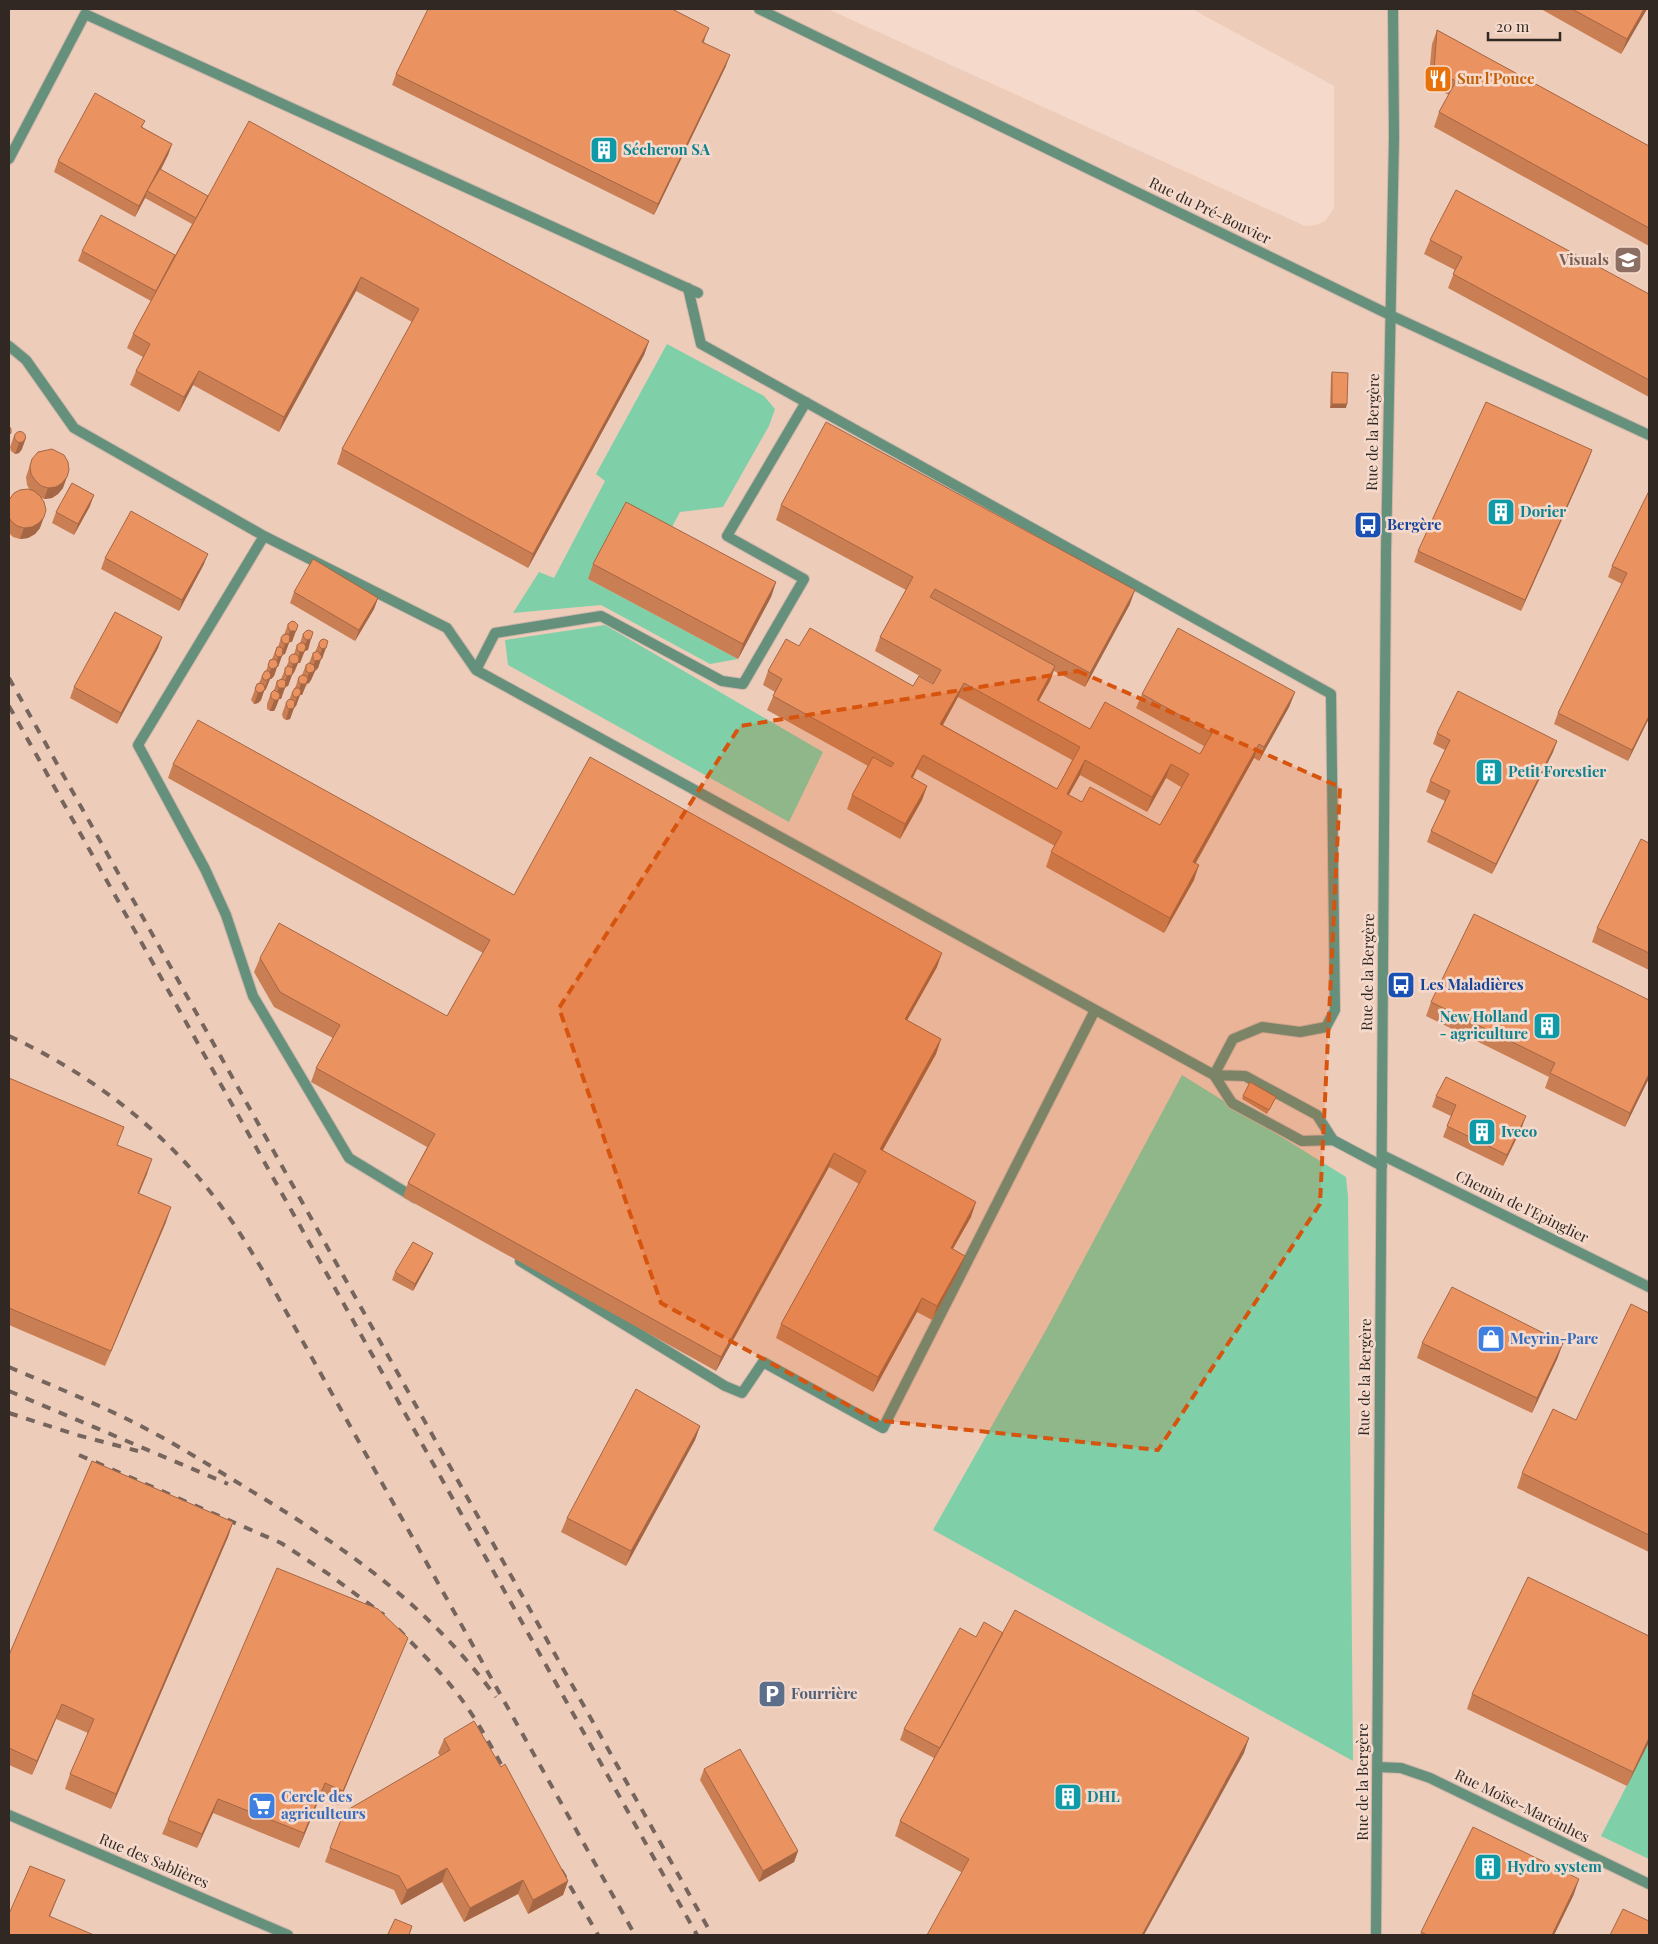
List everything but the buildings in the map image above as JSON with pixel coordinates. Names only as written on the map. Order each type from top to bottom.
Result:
[{"type":"street","name":"Rue du Pré-Bouvier","points":[[760,9],[1390,315],[1649,435]]},
{"type":"street","name":"Rue de la Bergère","points":[[1376,1935],[1386,553],[1394,137],[1393,9]]},
{"type":"street","points":[[9,159],[85,14],[693,291],[701,344],[1331,694],[1335,1010],[1326,1027],[1300,1032],[1262,1027],[1233,1039],[1214,1075]]},
{"type":"street","points":[[9,346],[26,360],[74,428],[264,536],[447,628],[476,670],[1214,1075],[1246,1076],[1317,1115],[1333,1140],[1382,1166]]},
{"type":"street","points":[[476,670],[495,633],[601,616],[722,680],[743,684],[804,579],[727,536],[806,402]]},
{"type":"street","points":[[264,536],[138,745],[205,869],[222,906],[253,996],[350,1158],[426,1205]]},
{"type":"street","points":[[512,1256],[725,1386],[742,1393],[763,1362],[883,1428],[1095,1010]]},
{"type":"street","points":[[1214,1075],[1232,1103],[1252,1114],[1302,1141],[1333,1140]]},
{"type":"street","name":"Chemin de l'Epinglier","points":[[1382,1155],[1649,1287]]},
{"type":"street","name":"Rue Moïse-Marcinhes","points":[[1378,1767],[1401,1768],[1430,1778],[1649,1884]]},
{"type":"street","name":"Rue des Sablières","points":[[9,1815],[288,1935]]},
{"type":"highlighted area","points":[[1078,671],[1340,787],[1320,1204],[1158,1450],[875,1420],[661,1303],[559,1008],[740,726]]},
{"type":"shaded area","points":[[9,9],[828,9],[1305,226],[1316,225],[1325,221],[1334,208],[1334,86],[1192,9],[1649,9],[1649,1935],[9,1935]]},
{"type":"green space","points":[[667,344],[764,396],[775,409],[769,426],[723,507],[680,512],[665,540],[588,579],[738,659],[710,664],[601,605],[513,613],[539,572],[554,578],[605,481],[596,474]]},
{"type":"green space","points":[[605,625],[823,752],[789,822],[508,665],[505,640]]},
{"type":"green space","points":[[1182,1075],[1346,1177],[1348,1197],[1353,1761],[933,1530],[1046,1330]]},
{"type":"green space","points":[[1649,1742],[1649,1859],[1601,1836]]},
{"type":"railway","points":[[9,678],[712,1935]]},
{"type":"railway","points":[[9,706],[697,1935]]},
{"type":"railway","points":[[9,1036],[71,1070],[129,1110],[181,1158],[231,1220],[265,1274],[635,1935]]},
{"type":"railway","points":[[9,1367],[112,1412],[160,1436],[326,1538],[357,1560],[416,1608],[470,1665],[496,1697]]},
{"type":"railway","points":[[9,1391],[228,1484]]},
{"type":"railway","points":[[9,1413],[77,1435],[138,1451]]},
{"type":"railway","points":[[79,1455],[281,1543],[327,1573],[384,1615]]},
{"type":"railway","points":[[398,1629],[438,1670],[465,1704],[509,1779]]},
{"type":"railway","points":[[561,1870],[598,1935]]},
{"type":"place","name":"Sur l'Pouce","points":[[1438,79]]},
{"type":"place","name":"Sécheron SA","points":[[604,150]]},
{"type":"place","name":"Visuals","points":[[1628,260]]},
{"type":"place","name":"Dorier","points":[[1501,512]]},
{"type":"place","name":"Bergère","points":[[1368,525]]},
{"type":"place","name":"Petit Forestier","points":[[1489,772]]},
{"type":"place","name":"Les Maladières","points":[[1401,985]]},
{"type":"place","name":"New Holland - agriculture","points":[[1547,1026]]},
{"type":"place","name":"Iveco","points":[[1482,1132]]},
{"type":"place","name":"Meyrin-Parc","points":[[1491,1339]]},
{"type":"place","name":"Fourrière","points":[[772,1694]]},
{"type":"place","name":"DHL","points":[[1068,1797]]},
{"type":"place","name":"Cercle des agriculteurs","points":[[262,1806]]},
{"type":"place","name":"Hydro system","points":[[1488,1867]]}]
